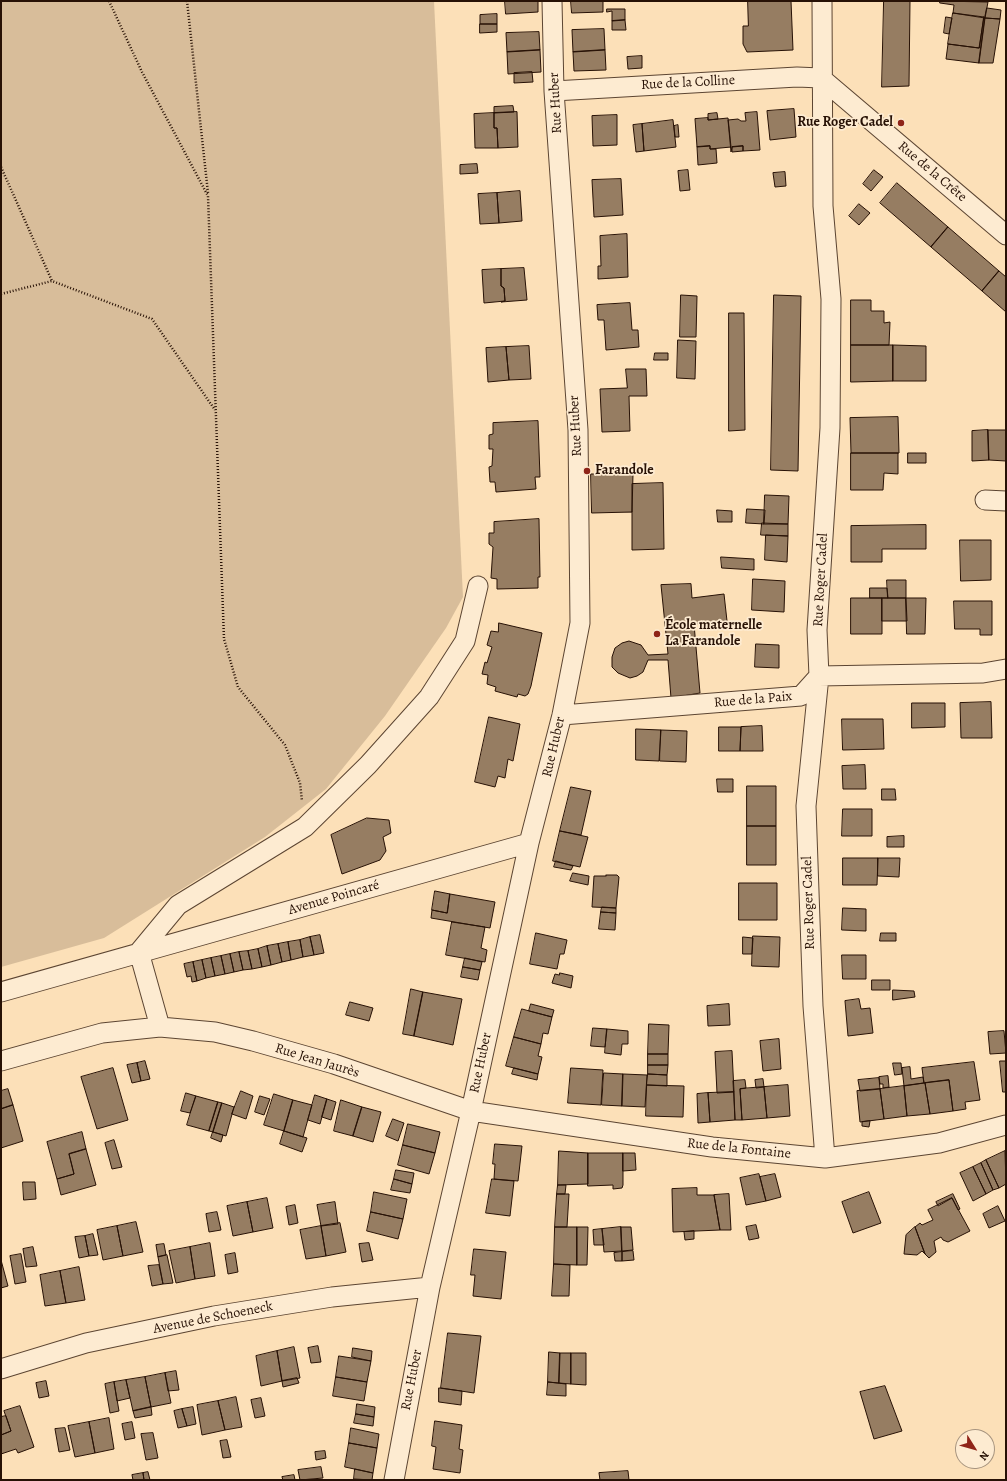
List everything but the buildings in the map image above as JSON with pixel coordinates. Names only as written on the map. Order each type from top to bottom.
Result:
[{"type":"street","name":"Rue Huber","points":[[394,1480],[430,1287],[471,1110],[529,843],[562,715],[580,623],[578,430],[554,91],[552,1]]},
{"type":"street","name":"Rue Roger Cadel","points":[[822,1],[821,78],[823,206],[832,299],[830,428],[817,630],[819,676],[806,806],[813,1006],[825,1158]]},
{"type":"street","name":"Rue de la Colline","points":[[554,91],[798,76],[821,78]]},
{"type":"street","name":"Rue de la Crête","points":[[821,78],[1006,235]]},
{"type":"street","points":[[985,500],[1006,500]]},
{"type":"street","points":[[1,1061],[102,1033],[160,1027],[138,952],[178,905],[305,827],[368,765],[429,697],[465,641],[478,586]]},
{"type":"street","points":[[819,676],[983,673],[1006,669]]},
{"type":"street","name":"Rue de la Paix","points":[[562,715],[801,696],[819,676]]},
{"type":"street","name":"Avenue Poincaré","points":[[1,992],[99,965],[138,952],[529,843]]},
{"type":"street","name":"Rue Jean Jaurès","points":[[160,1027],[215,1032],[253,1041],[334,1064],[471,1110]]},
{"type":"street","name":"Rue de la Fontaine","points":[[471,1110],[712,1147],[825,1158],[939,1142],[1006,1125]]},
{"type":"street","name":"Avenue de Schoeneck","points":[[1,1369],[86,1343],[214,1316],[332,1297],[430,1287]]},
{"type":"path","points":[[109,1],[142,72],[208,196]]},
{"type":"path","points":[[187,1],[208,196],[224,639],[238,687],[285,745],[300,783],[305,827]]},
{"type":"path","points":[[1,167],[52,281]]},
{"type":"path","points":[[1,294],[52,281],[152,319],[215,410]]},
{"type":"shaded area","points":[[1,1],[434,1],[463,597],[446,628],[385,716],[326,789],[265,837],[104,938],[1,967]]},
{"type":"place","name":"Rue Roger Cadel","points":[[901,123]]},
{"type":"place","name":"Farandole","points":[[587,471]]},
{"type":"place","name":"École maternelle La Farandole","points":[[657,634]]}]
